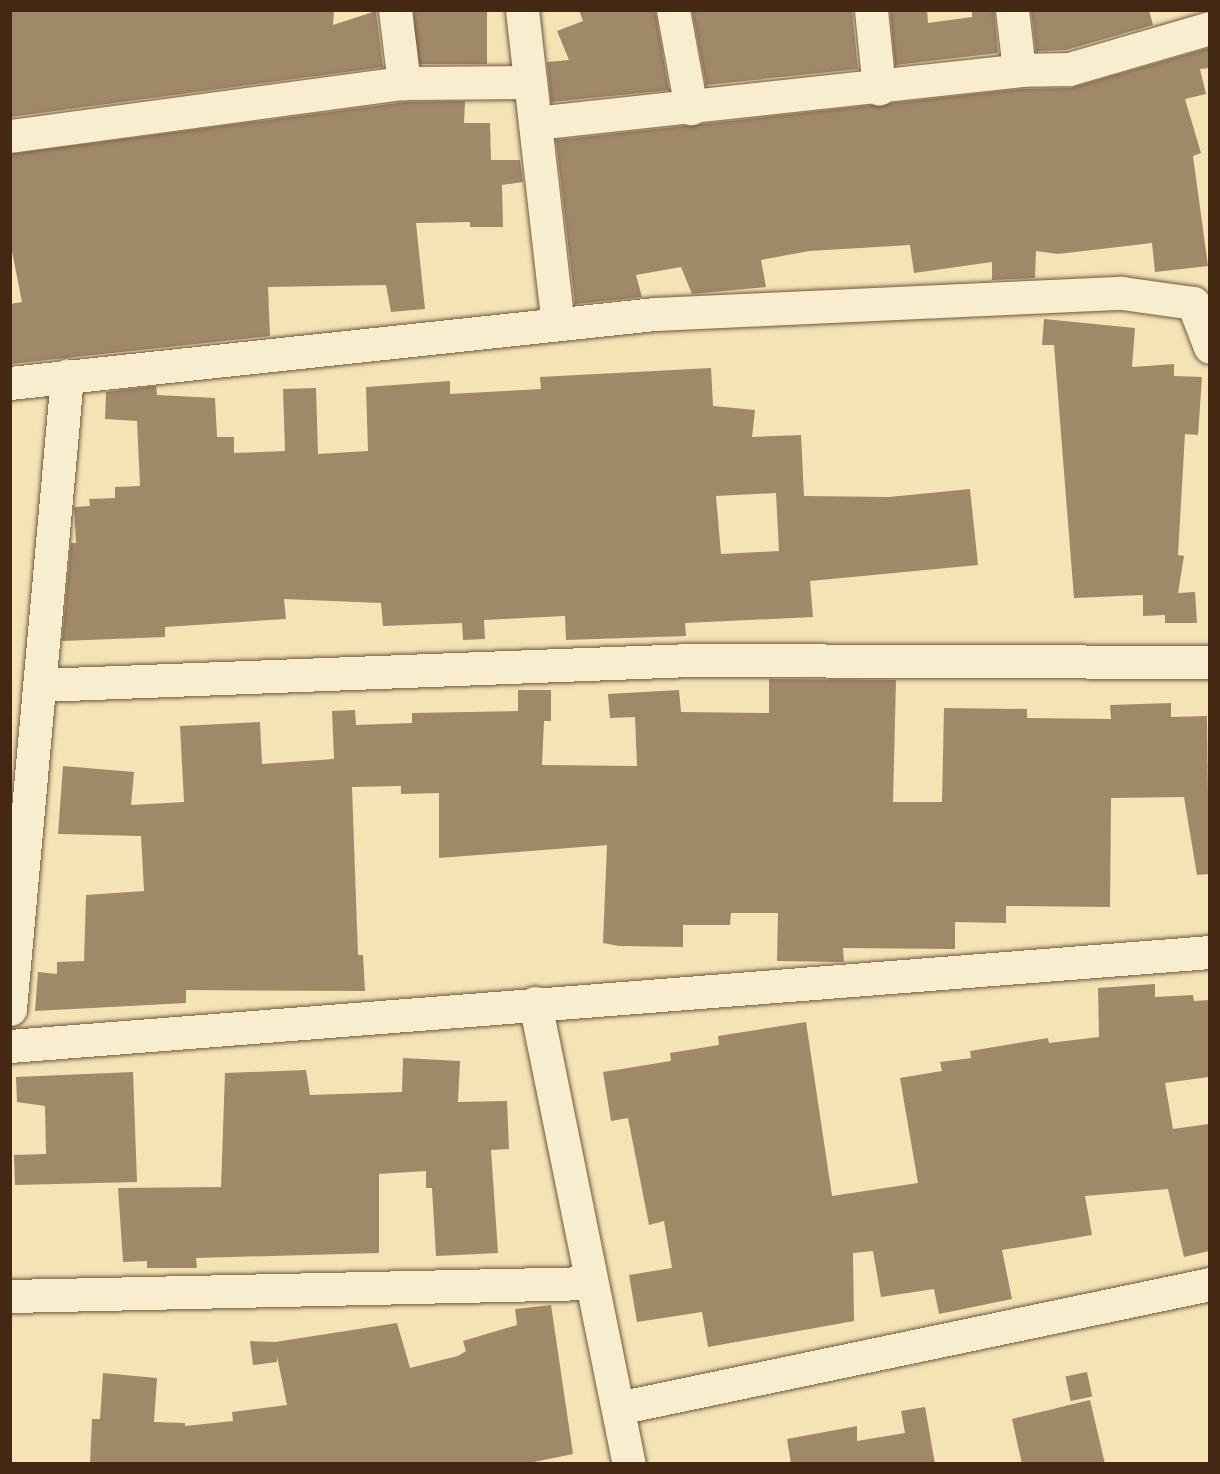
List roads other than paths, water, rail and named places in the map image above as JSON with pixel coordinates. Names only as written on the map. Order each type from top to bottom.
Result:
[{"type":"street","points":[[395,10],[404,83]]},
{"type":"street","points":[[522,10],[558,324]]},
{"type":"street","points":[[673,10],[691,108]]},
{"type":"street","points":[[871,10],[879,89]]},
{"type":"street","points":[[1012,10],[1019,70]]},
{"type":"street","points":[[535,123],[879,89],[1019,70],[1069,69],[1209,28]]},
{"type":"street","points":[[10,136],[404,83],[530,82]]},
{"type":"street","points":[[10,383],[655,314],[1122,293],[1193,303],[1209,347]]},
{"type":"street","points":[[10,1009],[67,376]]},
{"type":"street","points":[[40,685],[692,660],[1209,662]]},
{"type":"street","points":[[10,1046],[535,1003],[1209,952]]},
{"type":"street","points":[[535,1003],[629,1464]]},
{"type":"street","points":[[10,1296],[591,1283]]},
{"type":"street","points":[[618,1408],[1209,1284]]}]
